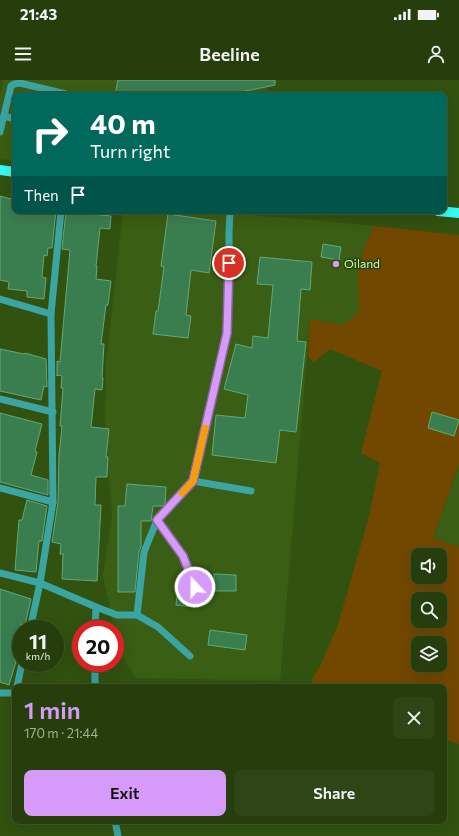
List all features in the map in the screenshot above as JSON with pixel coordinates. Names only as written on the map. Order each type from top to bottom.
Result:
[{"type":"main road","points":[[0,170],[12,172]]},
{"type":"main road","points":[[447,212],[459,213]]},
{"type":"street","points":[[0,132],[11,86],[20,82],[58,92]]},
{"type":"street","points":[[4,116],[12,118]]},
{"type":"street","points":[[32,620],[40,583],[53,502],[52,314],[61,214]]},
{"type":"street","points":[[136,615],[144,552],[157,520],[193,481],[227,333],[230,214]]},
{"type":"street","points":[[0,299],[52,314]]},
{"type":"street","points":[[0,399],[53,412]]},
{"type":"street","points":[[193,481],[251,491]]},
{"type":"street","points":[[0,488],[53,502]]},
{"type":"street","points":[[157,520],[183,556],[195,587]]},
{"type":"street","points":[[0,573],[40,583],[117,615],[136,615],[158,627],[190,656]]},
{"type":"street","points":[[95,620],[96,606]]},
{"type":"street","points":[[18,684],[20,672]]},
{"type":"street","points":[[95,672],[95,684]]},
{"type":"street","points":[[0,693],[12,693]]},
{"type":"street","points":[[116,824],[118,836]]},
{"type":"shaded area","points":[[3,80],[267,80],[268,92],[12,92],[12,161],[0,159],[0,95]]},
{"type":"shaded area","points":[[123,214],[236,214],[374,226],[363,251],[358,277],[359,312],[343,325],[310,319],[280,681],[136,678],[124,660],[124,620],[112,620],[103,575],[112,515],[105,422],[106,364]]},
{"type":"shaded area","points":[[374,226],[459,235],[459,463],[433,538],[459,547],[459,744],[447,740],[447,684],[315,684],[311,681],[321,664],[338,625],[370,513],[380,463],[361,453],[382,371],[330,349],[314,362],[308,356],[310,319],[343,325],[359,312],[358,277],[363,251]]},
{"type":"shaded area","points":[[459,463],[459,547],[433,538]]},
{"type":"building","points":[[118,80],[275,80],[275,85],[241,92],[116,92]]},
{"type":"building","points":[[0,196],[12,199],[12,214],[56,214],[52,248],[48,248],[47,256],[44,255],[42,277],[46,278],[44,299],[27,297],[27,291],[8,289],[9,282],[0,280]]},
{"type":"building","points":[[66,214],[111,216],[110,229],[100,228],[96,266],[96,279],[111,281],[101,344],[104,344],[102,390],[95,389],[91,427],[109,429],[106,457],[108,457],[107,477],[96,477],[95,505],[101,505],[97,581],[62,579],[63,554],[60,554],[61,544],[52,542],[58,502],[59,455],[62,426],[60,426],[63,388],[61,388],[62,376],[57,375],[57,361],[60,362],[70,250],[62,249]]},
{"type":"building","points":[[168,214],[216,221],[209,273],[191,270],[186,315],[191,316],[188,338],[153,334],[156,311],[158,311],[164,267],[161,266]]},
{"type":"building","points":[[323,244],[341,247],[339,260],[321,257]]},
{"type":"building","points":[[260,257],[312,262],[310,290],[301,289],[297,341],[306,342],[296,432],[280,430],[276,463],[212,455],[216,415],[245,418],[248,395],[224,389],[236,344],[252,348],[253,336],[268,338],[273,285],[257,284]]},
{"type":"building","points":[[0,349],[25,353],[46,359],[47,387],[44,386],[41,400],[0,391]]},
{"type":"building","points":[[432,412],[459,420],[454,436],[428,428]]},
{"type":"building","points":[[0,413],[42,424],[31,475],[48,480],[48,495],[0,482]]},
{"type":"building","points":[[127,484],[166,487],[165,504],[163,506],[153,506],[151,521],[141,521],[141,547],[139,551],[135,592],[118,592],[118,506],[125,506]]},
{"type":"building","points":[[27,500],[47,506],[42,541],[39,541],[36,572],[15,570],[19,520],[22,520]]},
{"type":"building","points":[[214,574],[236,575],[236,591],[214,591]]},
{"type":"building","points":[[178,586],[190,587],[192,591],[196,592],[194,607],[176,605]]},
{"type":"building","points":[[0,589],[31,599],[26,620],[12,620],[13,672],[9,685],[0,682]]},
{"type":"building","points":[[210,630],[247,635],[245,650],[208,645]]},
{"type":"slow traffic","points":[[182,493],[193,481],[205,428]]},
{"type":"place","name":"Oiland","points":[[336,264]]},
{"type":"route","points":[[195,587],[183,556],[157,520],[193,481],[227,333],[229,263]]}]
